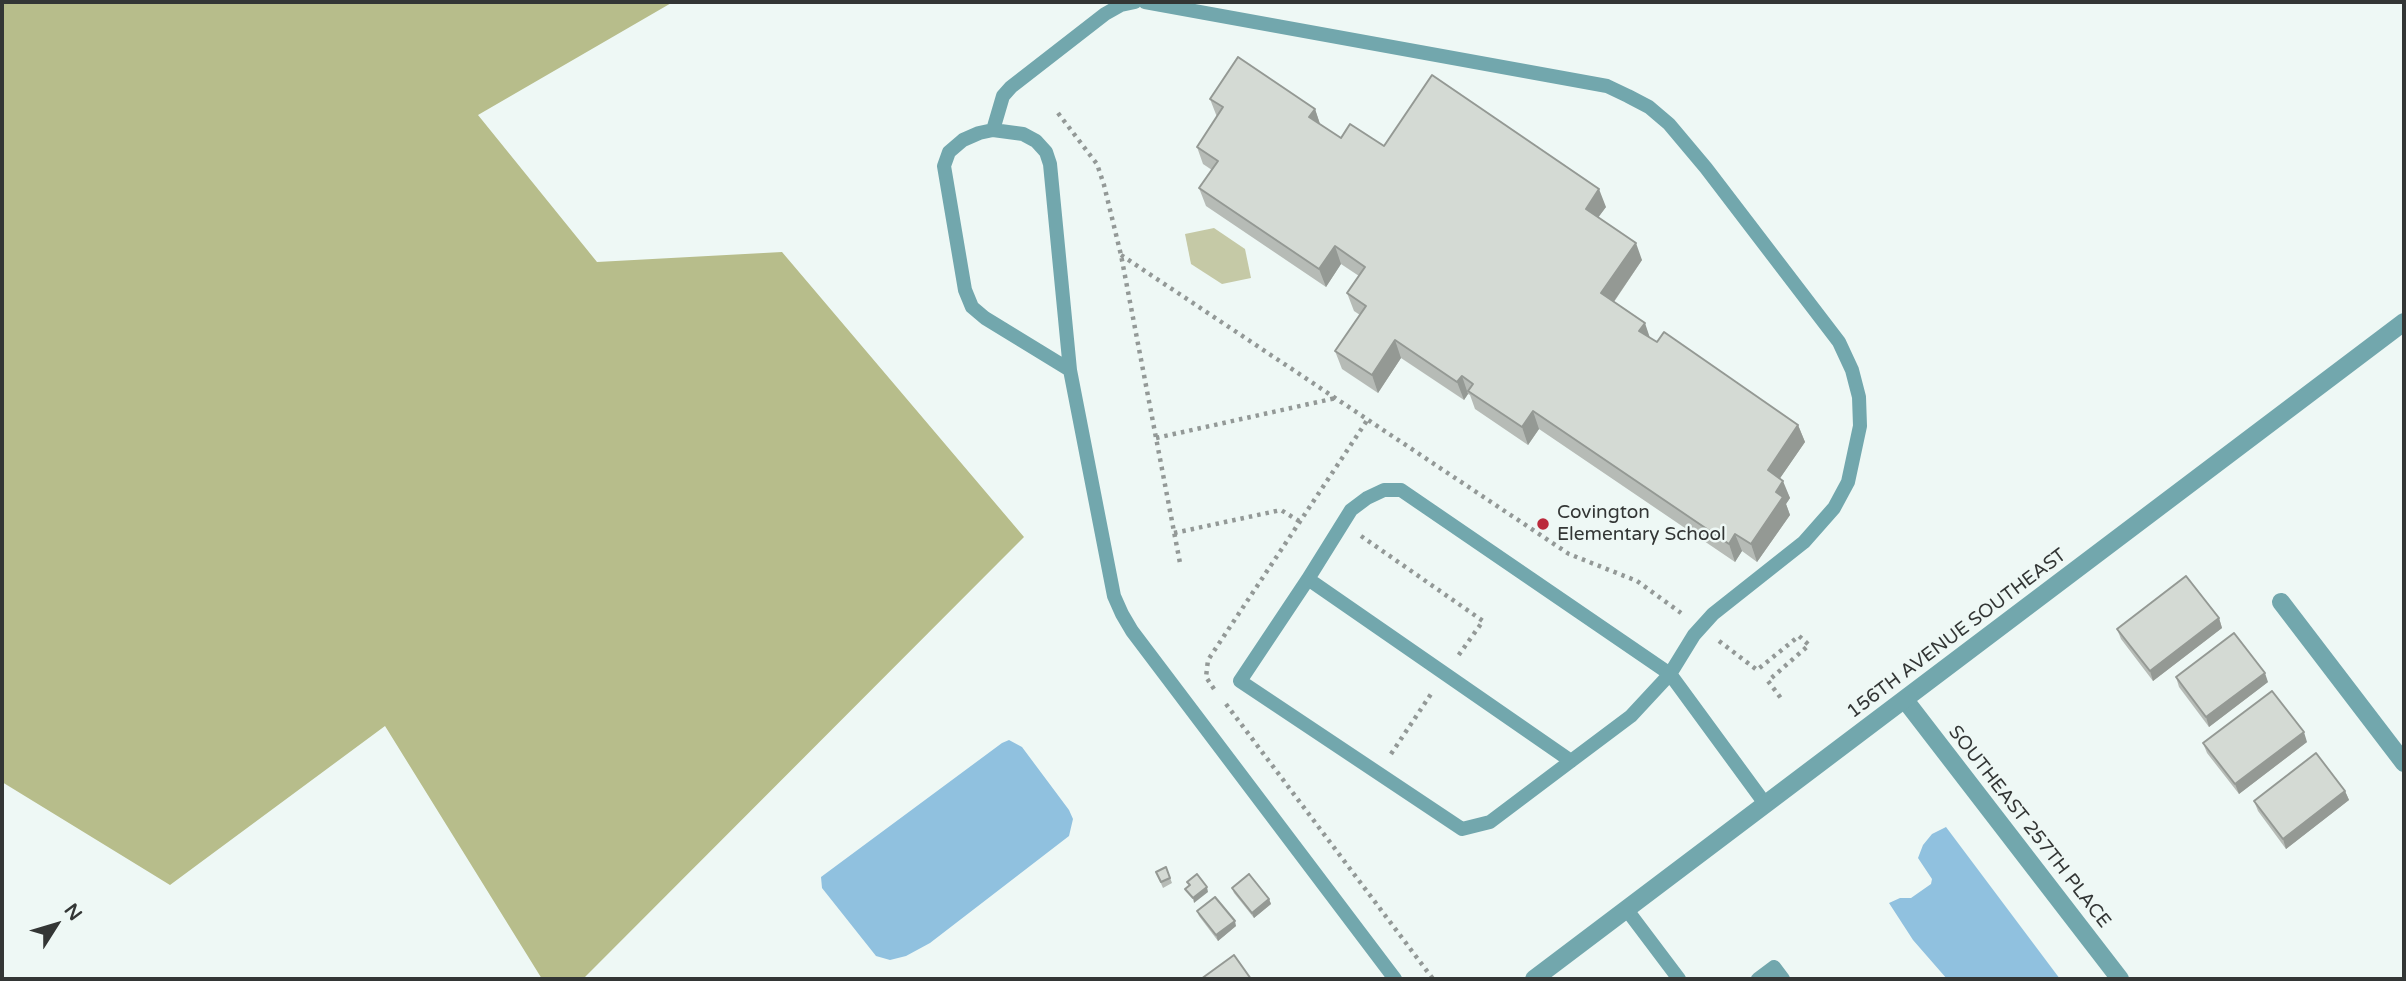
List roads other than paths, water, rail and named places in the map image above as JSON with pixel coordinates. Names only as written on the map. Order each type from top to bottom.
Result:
[{"type":"street","name":"156TH AVENUE SOUTHEAST","points":[[1534,979],[2404,322]]},
{"type":"street","points":[[2281,602],[2404,763]]},
{"type":"street","name":"SOUTHEAST 257TH PLACE","points":[[1905,700],[2120,979]]},
{"type":"lane","points":[[993,130],[1003,96],[1011,87],[1105,14],[1121,5],[1135,2]]},
{"type":"lane","points":[[1145,2],[1607,86],[1649,107],[1669,124],[1839,342],[1852,370],[1859,397],[1857,451],[1848,482],[1833,508],[1804,542],[1713,614],[1694,635],[1670,674],[1631,716],[1490,822],[1462,829],[1240,681],[1351,510],[1384,490],[1401,490],[1670,674],[1766,804]]},
{"type":"lane","points":[[1070,370],[985,318],[972,307],[965,290],[944,166],[949,152],[962,140],[993,130],[1023,134],[1036,141],[1046,152],[1051,164],[1070,370],[1114,596],[1122,614],[1132,631],[1395,979]]},
{"type":"lane","points":[[1308,579],[1571,761]]},
{"type":"lane","points":[[1626,909],[1679,979]]},
{"type":"lane","points":[[1758,979],[1774,967],[1783,979]]},
{"type":"water","points":[[1009,740],[1022,747],[1069,810],[1073,819],[1069,836],[930,943],[906,956],[890,960],[876,956],[822,888],[821,877]]},
{"type":"water","points":[[1946,827],[2060,979],[1947,979],[1913,940],[1889,903],[1900,898],[1911,898],[1931,884],[1932,879],[1918,858],[1923,845],[1932,834]]},
{"type":"place","name":"Covington Elementary School","points":[[1543,524]]}]
